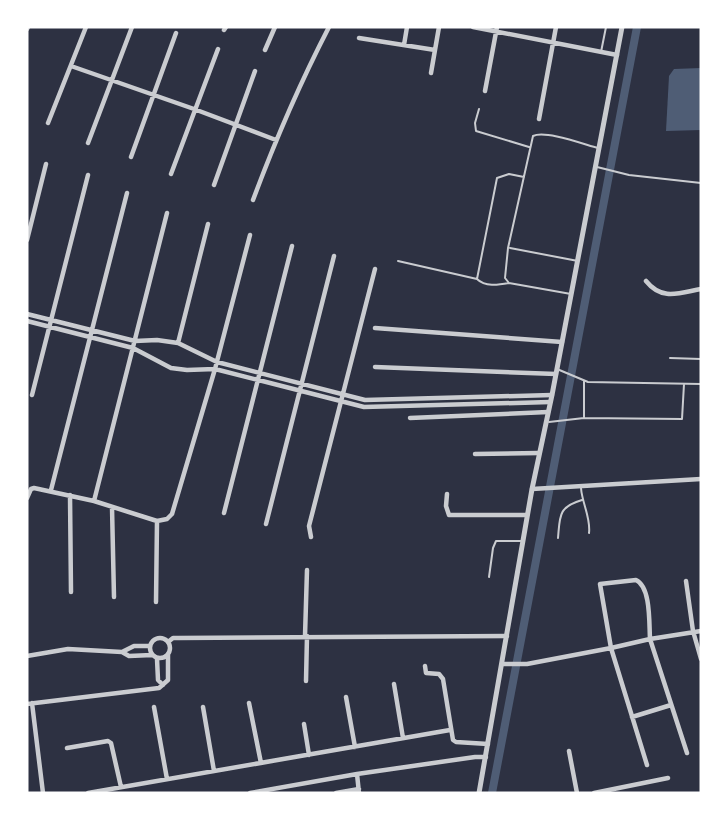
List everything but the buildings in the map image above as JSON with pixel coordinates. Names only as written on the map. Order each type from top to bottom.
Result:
[{"type":"street","points":[[48,123],[86,27]]},
{"type":"street","points":[[88,143],[132,27]]},
{"type":"street","points":[[265,50],[276,27]]},
{"type":"street","points":[[253,200],[309,64],[329,27]]},
{"type":"street","points":[[404,45],[407,27]]},
{"type":"street","points":[[431,73],[439,27]]},
{"type":"street","points":[[473,27],[497,29],[617,56]]},
{"type":"street","points":[[539,119],[556,27]]},
{"type":"street","points":[[478,793],[532,489],[599,167],[599,148],[622,27]]},
{"type":"street","points":[[485,91],[497,29]]},
{"type":"street","points":[[131,157],[176,33]]},
{"type":"street","points":[[359,38],[435,50]]},
{"type":"street","points":[[171,174],[218,49]]},
{"type":"street","points":[[71,66],[276,140]]},
{"type":"street","points":[[214,185],[255,71]]},
{"type":"street","points":[[27,240],[46,164]]},
{"type":"street","points":[[32,395],[88,175]]},
{"type":"street","points":[[51,490],[127,193]]},
{"type":"street","points":[[94,501],[167,213]]},
{"type":"street","points":[[178,343],[208,224]]},
{"type":"street","points":[[27,498],[31,489],[34,488],[94,501],[157,521],[167,519],[172,514],[217,363],[250,235]]},
{"type":"street","points":[[224,513],[292,246]]},
{"type":"street","points":[[266,524],[334,256]]},
{"type":"street","points":[[311,537],[309,526],[375,269]]},
{"type":"street","points":[[646,281],[657,292],[667,294],[701,289]]},
{"type":"street","points":[[27,314],[135,341],[157,340],[178,343],[217,363],[365,400],[552,395]]},
{"type":"street","points":[[27,321],[133,348],[171,368],[215,369],[364,408],[550,402]]},
{"type":"street","points":[[375,328],[562,342]]},
{"type":"street","points":[[375,367],[556,371]]},
{"type":"street","points":[[386,400],[386,407]]},
{"type":"street","points":[[410,418],[548,412]]},
{"type":"street","points":[[475,454],[539,453]]},
{"type":"street","points":[[532,489],[701,479]]},
{"type":"street","points":[[447,494],[446,506],[449,515],[527,516]]},
{"type":"street","points":[[70,495],[70,592]]},
{"type":"street","points":[[112,507],[114,597]]},
{"type":"street","points":[[156,602],[157,521]]},
{"type":"street","points":[[306,681],[307,570]]},
{"type":"street","points":[[647,765],[611,648],[600,584],[636,580],[642,583],[646,593],[650,639],[687,753]]},
{"type":"street","points":[[686,581],[693,631],[701,659]]},
{"type":"street","points":[[502,664],[527,664],[701,631]]},
{"type":"street","points":[[168,642],[173,638],[507,636]]},
{"type":"street","points":[[152,655],[150,646],[152,642],[160,638],[168,642]]},
{"type":"street","points":[[43,793],[29,703],[155,689],[163,686],[168,680],[170,651],[168,642]]},
{"type":"street","points":[[122,652],[130,647],[150,646]]},
{"type":"street","points":[[27,656],[68,649],[122,652],[129,656],[152,655],[161,659],[168,655]]},
{"type":"street","points":[[157,658],[158,680],[163,686]]},
{"type":"street","points":[[425,666],[426,673],[439,674],[444,679],[450,730],[455,742],[488,744]]},
{"type":"street","points":[[393,684],[403,738]]},
{"type":"street","points":[[346,697],[355,747]]},
{"type":"street","points":[[249,703],[261,763]]},
{"type":"street","points":[[632,717],[671,705]]},
{"type":"street","points":[[154,706],[167,779]]},
{"type":"street","points":[[203,707],[214,771]]},
{"type":"street","points":[[304,724],[309,755]]},
{"type":"street","points":[[88,793],[450,730]]},
{"type":"street","points":[[67,748],[108,741],[111,743],[121,787]]},
{"type":"street","points":[[570,751],[577,793]]},
{"type":"street","points":[[250,793],[357,774],[486,757]]},
{"type":"street","points":[[336,793],[359,791],[357,774]]},
{"type":"street","points":[[594,793],[668,778]]},
{"type":"lane","points":[[601,52],[606,27]]},
{"type":"lane","points":[[479,109],[475,123],[476,130],[530,148]]},
{"type":"lane","points":[[508,283],[505,278],[508,248],[533,136],[537,134],[599,148]]},
{"type":"lane","points":[[599,167],[629,175],[701,183]]},
{"type":"lane","points":[[477,279],[497,178],[509,174],[524,177]]},
{"type":"lane","points":[[508,248],[578,261]]},
{"type":"lane","points":[[398,261],[477,279],[485,284],[508,283],[571,294]]},
{"type":"lane","points":[[670,358],[701,359]]},
{"type":"lane","points":[[556,371],[565,372],[584,381],[701,384]]},
{"type":"lane","points":[[584,381],[584,418]]},
{"type":"lane","points":[[546,422],[584,418],[682,419],[684,384]]},
{"type":"lane","points":[[581,485],[582,500],[589,521],[589,533]]},
{"type":"lane","points":[[558,538],[564,507],[582,500]]},
{"type":"lane","points":[[489,577],[496,541],[523,541]]},
{"type":"water","points":[[701,68],[701,130],[666,131],[669,76],[674,69]]},
{"type":"waterway","points":[[492,793],[637,27]]}]
